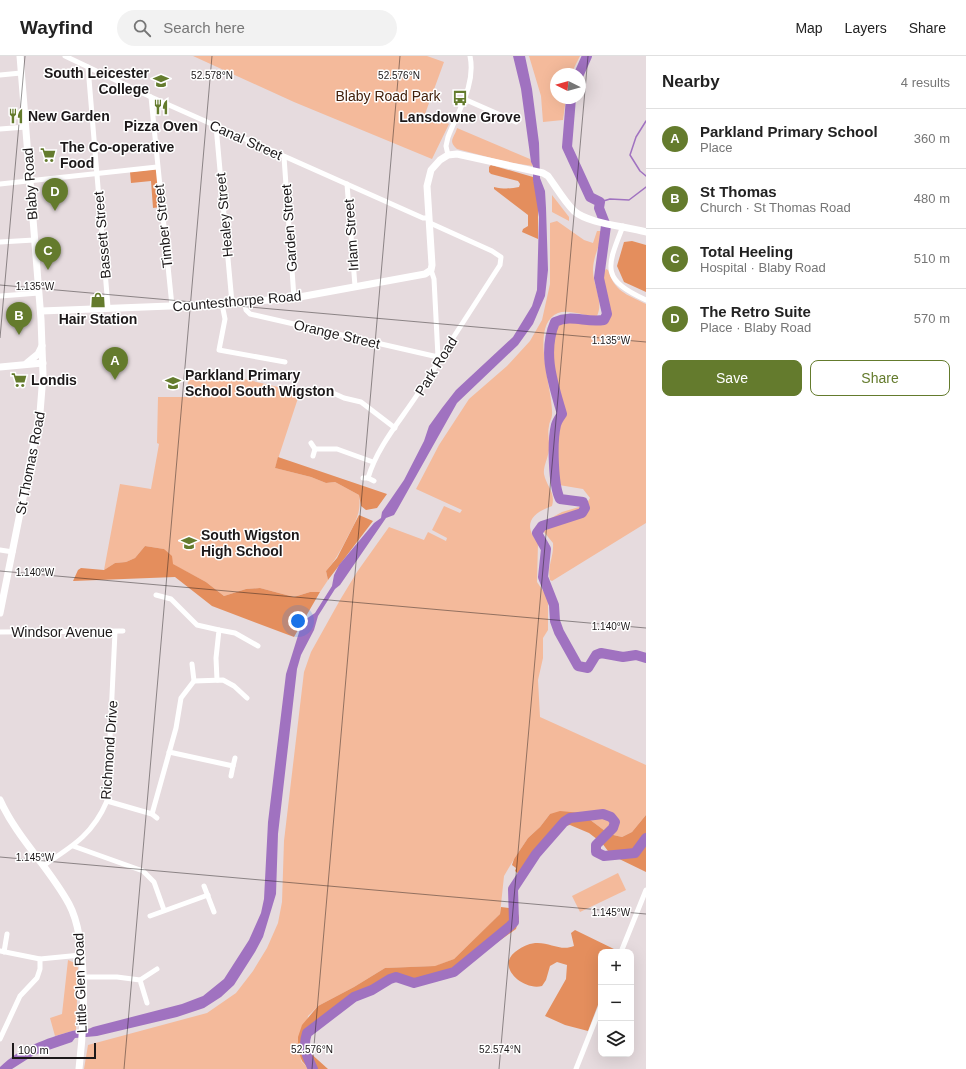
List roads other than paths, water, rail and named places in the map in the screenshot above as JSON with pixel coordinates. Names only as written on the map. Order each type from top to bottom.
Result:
[{"type":"main road","name":"Blaby Road","points":[[20,56],[29,181],[41,311]]},
{"type":"main road","points":[[431,270],[428,178],[436,164],[448,155],[468,156],[543,173],[548,176],[574,210],[586,219],[646,232]]},
{"type":"main road","name":"Countesthorpe Road","points":[[41,311],[222,304],[294,298],[425,274],[431,270]]},
{"type":"main road","name":"St Thomas Road","points":[[0,613],[40,413],[43,363],[41,311]]},
{"type":"main road","points":[[26,364],[38,354],[43,344]]},
{"type":"main road","points":[[0,366],[43,363]]},
{"type":"main road","name":"Little Glen Road","points":[[0,800],[10,820],[44,865],[73,913],[79,934],[82,977],[82,1042],[78,1069]]},
{"type":"street","name":"Canal Street","points":[[65,56],[151,97],[423,218],[499,255]]},
{"type":"street","points":[[448,155],[446,146],[448,136],[470,84],[470,56]]},
{"type":"street","name":"Bassett Street","points":[[88,67],[108,308]]},
{"type":"street","points":[[0,75],[21,73]]},
{"type":"street","name":"Timber Street","points":[[151,97],[172,306]]},
{"type":"street","points":[[464,99],[516,122]]},
{"type":"street","name":"Healey Street","points":[[216,126],[232,303]]},
{"type":"street","points":[[0,129],[26,127]]},
{"type":"street","name":"Garden Street","points":[[284,157],[294,298]]},
{"type":"street","points":[[0,184],[157,167]]},
{"type":"street","name":"Irlam Street","points":[[348,184],[355,286]]},
{"type":"street","points":[[622,226],[611,257],[610,266],[620,287],[646,300]]},
{"type":"street","points":[[0,242],[34,240]]},
{"type":"street","name":"Park Road","points":[[374,481],[366,478],[373,462],[435,367],[438,357],[442,355],[500,265],[501,257],[499,255]]},
{"type":"street","points":[[431,270],[434,279],[438,357]]},
{"type":"street","points":[[0,296],[40,293]]},
{"type":"street","name":"Orange Street","points":[[244,302],[246,310],[250,314],[438,357]]},
{"type":"street","points":[[222,304],[225,319],[219,350],[285,362]]},
{"type":"street","points":[[332,393],[344,398],[361,402],[395,428]]},
{"type":"street","points":[[311,443],[316,449]]},
{"type":"street","points":[[316,449],[337,449],[373,462]]},
{"type":"street","points":[[313,456],[316,449]]},
{"type":"street","points":[[0,550],[12,552]]},
{"type":"street","points":[[156,595],[171,599],[197,625],[235,633],[258,646]]},
{"type":"street","points":[[217,680],[216,658],[219,630]]},
{"type":"street","name":"Windsor Avenue","points":[[0,632],[123,632]]},
{"type":"street","name":"Richmond Drive","points":[[44,865],[73,846],[91,830],[107,801],[115,632]]},
{"type":"street","points":[[152,814],[169,752],[181,698],[194,681],[192,664]]},
{"type":"street","points":[[194,681],[217,680],[228,682],[247,698]]},
{"type":"street","points":[[169,752],[233,766]]},
{"type":"street","points":[[231,776],[235,758]]},
{"type":"street","points":[[107,801],[152,814],[157,818]]},
{"type":"street","points":[[73,846],[143,871],[154,882],[164,910]]},
{"type":"street","points":[[204,886],[214,912]]},
{"type":"street","points":[[622,949],[646,890]]},
{"type":"street","points":[[150,916],[208,895]]},
{"type":"street","points":[[7,934],[2,951],[40,958],[81,955]]},
{"type":"street","points":[[0,1039],[20,996],[37,978],[40,958]]},
{"type":"street","points":[[82,977],[117,977],[140,980],[157,969]]},
{"type":"street","points":[[140,980],[146,1003]]},
{"type":"street","points":[[576,1069],[598,1014]]},
{"type":"waterway","points":[[582,68],[587,56]]},
{"type":"waterway","points":[[571,104],[567,147],[590,197],[600,202],[599,208],[606,226],[599,278],[607,314],[604,320],[567,319],[555,322],[551,334],[549,345],[550,368],[562,414],[556,424],[554,441],[556,484],[560,499],[583,502],[585,508],[582,513],[542,526],[537,533],[546,549],[543,577],[554,605],[555,621],[559,632],[578,666],[588,668],[596,655],[601,653],[623,657],[636,655],[646,658]]},
{"type":"waterway","points":[[646,121],[636,137],[630,155],[640,171],[646,176]]},
{"type":"waterway","points":[[600,202],[610,199],[629,200],[646,187]]},
{"type":"waterway","points":[[313,1069],[305,1048],[307,1033],[354,997],[372,990],[396,977],[414,983],[454,972],[510,926],[514,922],[513,889],[536,854],[564,822],[570,818],[603,814],[611,817],[615,822],[613,828],[596,845],[596,852],[604,856],[635,853],[646,838]]},
{"type":"place","name":"South Leicester College","points":[[161,81]]},
{"type":"place","name":"Lansdowne Grove","points":[[460,98]]},
{"type":"place","name":"Pizza Oven","points":[[161,107]]},
{"type":"place","name":"New Garden","points":[[16,116]]},
{"type":"place","name":"The Co-operative Food","points":[[48,155]]},
{"type":"place","name":"The Retro Suite","points":[[55,211]]},
{"type":"place","name":"Total Heeling","points":[[48,270]]},
{"type":"place","name":"Hair Station","points":[[98,300]]},
{"type":"place","name":"St Thomas","points":[[19,335]]},
{"type":"place","name":"Londis","points":[[19,380]]},
{"type":"place","name":"Parkland Primary School","points":[[115,380]]},
{"type":"place","name":"Parkland Primary School South Wigston","points":[[173,383]]},
{"type":"place","name":"South Wigston High School","points":[[189,543]]},
{"type":"park label","name":"Blaby Road Park","points":[[388,96]]}]
